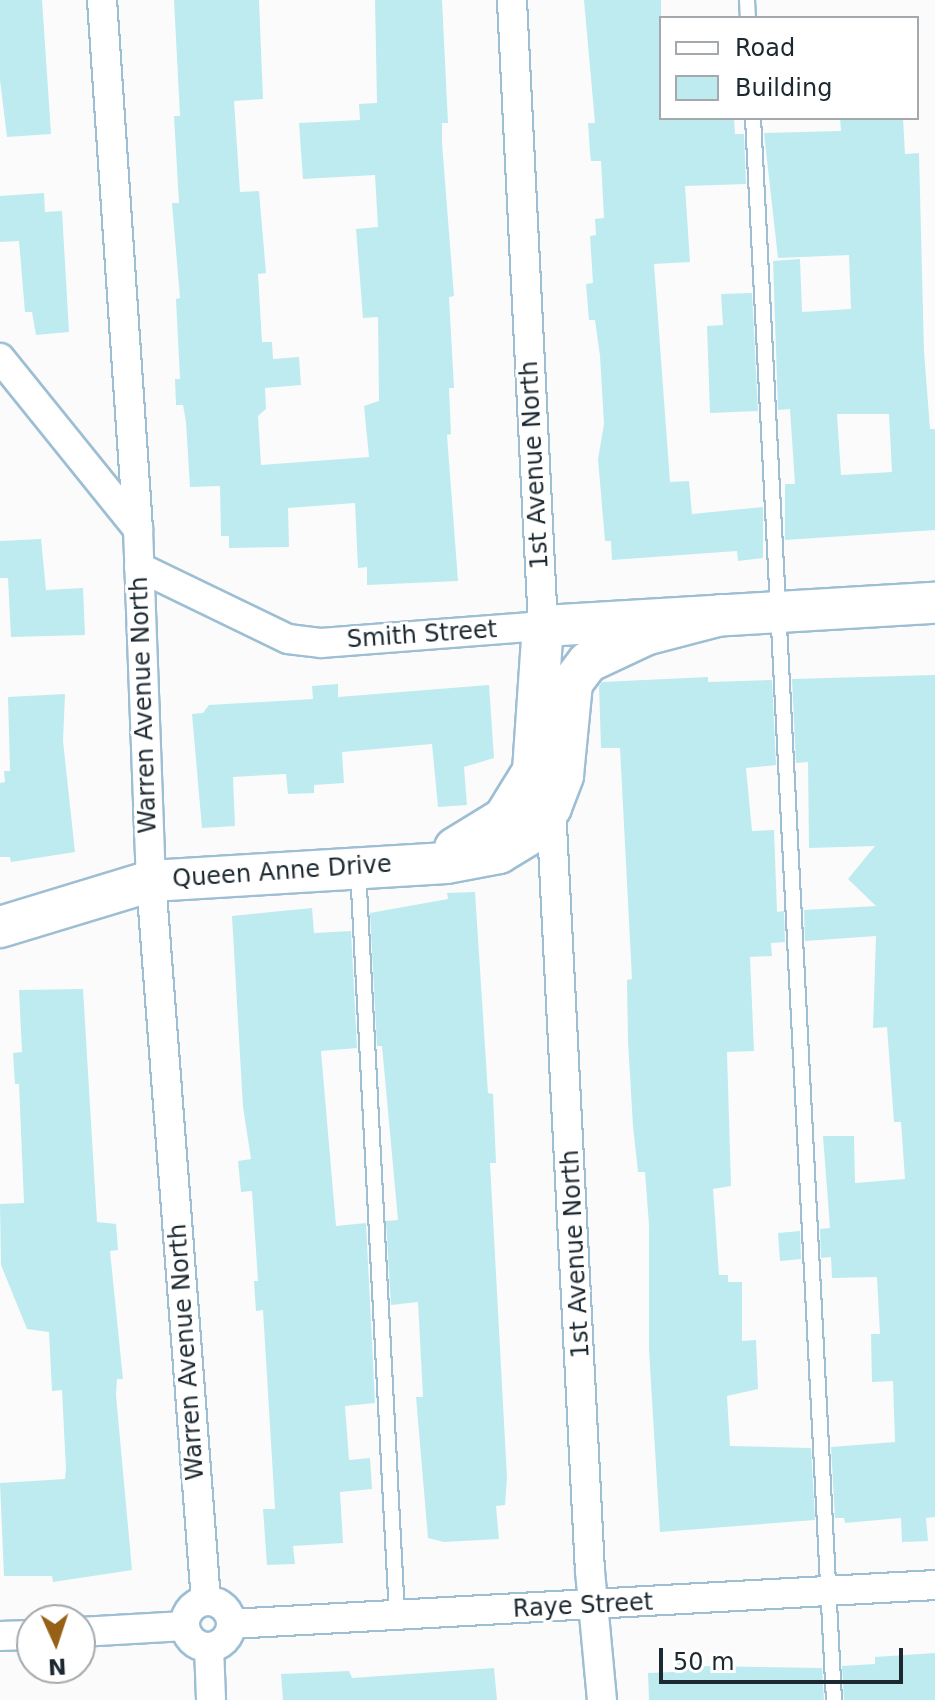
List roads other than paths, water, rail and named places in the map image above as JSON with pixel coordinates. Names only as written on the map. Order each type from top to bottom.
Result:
[{"type":"main road","name":"Smith Street","points":[[543,626],[935,603]]},
{"type":"main road","name":"Smith Street","points":[[551,807],[563,775],[572,683],[588,662],[645,635],[721,615]]},
{"type":"main road","name":"1st Avenue North","points":[[413,864],[486,832],[519,800],[537,750],[543,626]]},
{"type":"main road","name":"Queen Anne Drive","points":[[0,927],[151,881],[469,861],[499,853],[535,831],[551,807]]},
{"type":"street","name":"Warren Avenue North","points":[[102,0],[138,529],[151,881],[206,1601]]},
{"type":"street","name":"1st Avenue North","points":[[512,0],[543,626]]},
{"type":"street","points":[[0,358],[138,529]]},
{"type":"street","name":"Smith Street","points":[[139,567],[288,639],[322,643],[543,626]]},
{"type":"street","name":"1st Avenue North","points":[[551,807],[594,1606],[602,1700]]},
{"type":"street","name":"Raye Street","points":[[231,1624],[935,1585]]},
{"type":"street","points":[[206,1601],[224,1606],[231,1624],[225,1640],[209,1647],[190,1638],[185,1626],[190,1609],[206,1601]]},
{"type":"street","points":[[96,1631],[185,1626]]},
{"type":"street","points":[[209,1647],[211,1700]]},
{"type":"lane","points":[[753,120],[834,1700]]},
{"type":"lane","points":[[358,866],[397,1616]]}]
